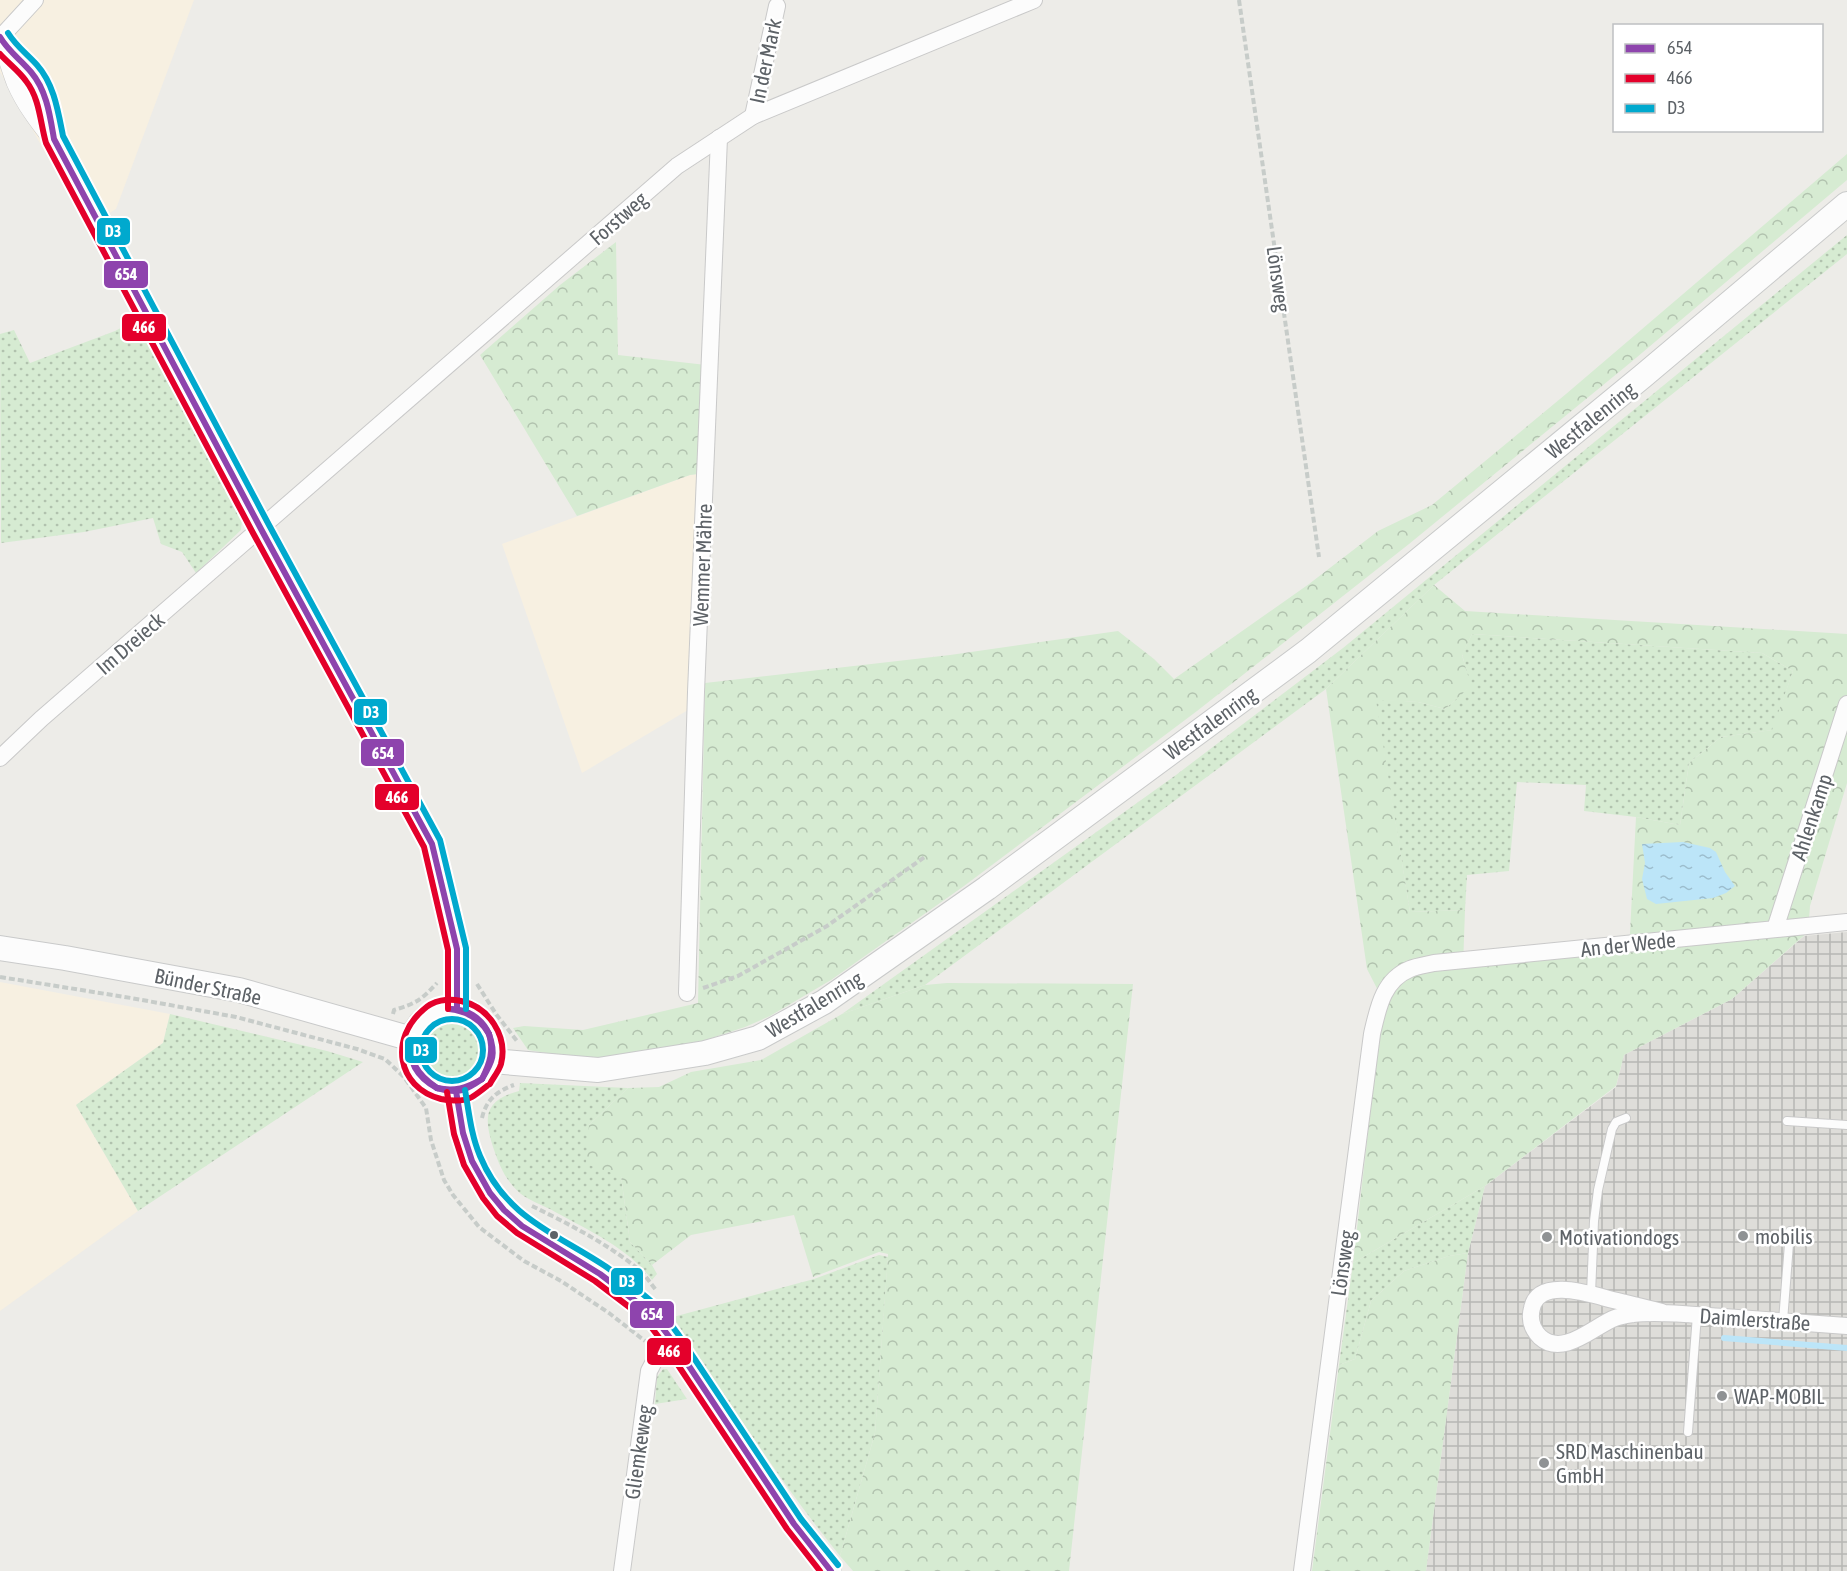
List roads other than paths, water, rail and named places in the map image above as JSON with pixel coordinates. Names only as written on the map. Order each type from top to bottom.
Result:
[{"type":"main road","name":"Westfalenring","points":[[492,1061],[598,1070],[705,1053],[758,1038],[824,1002],[987,888],[1308,651],[1643,376],[1847,204]]},
{"type":"main road","name":"Bünder Straße","points":[[0,948],[239,990],[412,1039]]},
{"type":"main road","points":[[446,1009],[469,1012],[486,1027],[492,1038],[494,1049],[492,1061],[482,1078],[466,1089],[443,1091],[420,1077],[413,1065],[412,1039],[424,1019],[435,1013],[446,1009]]},
{"type":"street","points":[[35,0],[2,45],[33,74],[47,103],[54,139],[261,529],[432,844],[457,949],[457,1009]]},
{"type":"street","name":"Forstweg","points":[[261,529],[677,166],[753,116],[1034,0]]},
{"type":"street","name":"In der Mark","points":[[753,116],[777,6]]},
{"type":"street","name":"Wemmer Mähre","points":[[687,993],[696,704],[719,138]]},
{"type":"street","name":"Im Dreieck","points":[[0,758],[41,718],[261,529]]},
{"type":"street","name":"Ahlenkamp","points":[[1775,929],[1847,704]]},
{"type":"street","name":"An der Wede","points":[[1409,969],[1434,963],[1847,922]]},
{"type":"street","name":"Lönsweg","points":[[1302,1571],[1372,1034],[1378,1005],[1391,981],[1409,969]]},
{"type":"street","points":[[456,1091],[463,1133],[472,1161],[490,1193],[522,1226],[600,1274],[651,1314],[671,1339],[794,1524],[831,1571]]},
{"type":"street","name":"Daimlerstraße","points":[[1662,1312],[1566,1290],[1551,1291],[1540,1295],[1532,1304],[1530,1317],[1533,1328],[1542,1339],[1556,1344],[1571,1341],[1615,1317],[1662,1312],[1847,1326]]},
{"type":"street","name":"Gliemkeweg","points":[[622,1571],[649,1371],[659,1352],[671,1339]]},
{"type":"lane","points":[[1591,1294],[1594,1221],[1598,1190],[1612,1129],[1616,1122],[1626,1118]]},
{"type":"lane","points":[[1787,1121],[1847,1125]]},
{"type":"lane","points":[[1783,1321],[1790,1231]]},
{"type":"lane","points":[[1688,1432],[1697,1315]]},
{"type":"water","points":[[1683,842],[1710,848],[1716,852],[1725,872],[1735,886],[1726,893],[1713,898],[1656,904],[1647,899],[1642,879],[1645,863],[1642,844]]},
{"type":"waterway","points":[[1724,1338],[1847,1348]]},
{"type":"place","name":"mobilis","points":[[1743,1236]]},
{"type":"place","name":"Motivationdogs","points":[[1547,1237]]},
{"type":"place","name":"WAP-MOBIL","points":[[1722,1396]]},
{"type":"place","name":"SRD Maschinenbau GmbH","points":[[1544,1463]]}]
